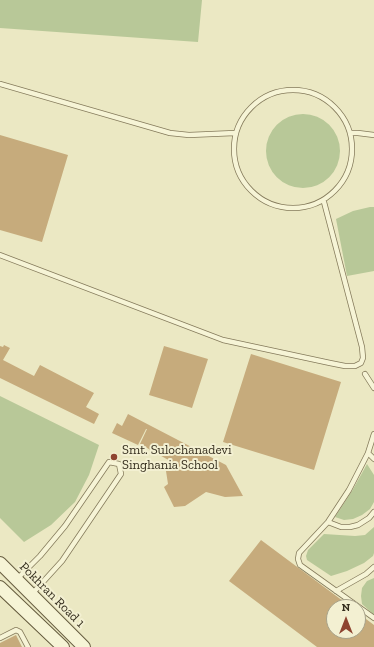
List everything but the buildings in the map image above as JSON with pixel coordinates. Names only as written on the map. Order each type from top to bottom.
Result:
[{"type":"main road","name":"Pokhran Road 1","points":[[0,563],[84,647]]},
{"type":"main road","points":[[0,587],[63,647]]},
{"type":"lane","points":[[0,84],[170,133],[189,135],[235,133]]},
{"type":"lane","points":[[293,89],[312,92],[330,101],[343,116],[351,133],[353,152],[349,171],[338,188],[324,202],[304,208],[284,208],[265,201],[249,189],[238,172],[233,153],[235,133],[244,116],[257,101],[274,92],[293,89]]},
{"type":"lane","points":[[351,133],[358,132],[374,135]]},
{"type":"lane","points":[[0,255],[223,340],[345,366],[355,366],[360,364],[363,358],[362,347],[324,202]]},
{"type":"lane","points":[[365,374],[374,388]]},
{"type":"lane","points":[[374,434],[368,453],[348,490],[328,522],[299,553],[298,559],[300,565],[374,618]]},
{"type":"lane","points":[[368,453],[374,459]]},
{"type":"lane","points":[[16,579],[40,556],[65,526],[109,462],[118,464],[121,474],[62,561],[32,594]]},
{"type":"lane","points":[[328,522],[341,527],[350,527],[358,525],[369,518],[374,512]]},
{"type":"lane","points":[[336,591],[366,574],[374,567]]},
{"type":"lane","points":[[0,638],[16,630],[20,632],[28,647]]},
{"type":"green space","points":[[0,0],[202,0],[198,42],[0,28]]},
{"type":"green space","points":[[303,114],[317,117],[329,125],[337,137],[340,151],[337,165],[329,177],[317,185],[303,188],[289,185],[277,177],[269,165],[266,151],[269,137],[277,125],[289,117]]},
{"type":"green space","points":[[374,207],[374,271],[347,276],[336,219],[353,211]]},
{"type":"green space","points":[[0,396],[99,445],[89,475],[75,502],[51,525],[24,542],[0,518]]},
{"type":"green space","points":[[367,464],[374,475],[374,502],[370,509],[353,519],[344,520],[335,517],[352,491]]},
{"type":"green space","points":[[374,527],[374,553],[373,556],[364,563],[347,571],[331,576],[307,560],[306,556],[308,550],[324,534],[355,536],[365,535]]},
{"type":"green space","points":[[374,578],[374,615],[366,608],[366,599],[361,599],[362,588],[367,581]]},
{"type":"place","name":"Smt. Sulochanadevi Singhania School","points":[[114,457]]}]
